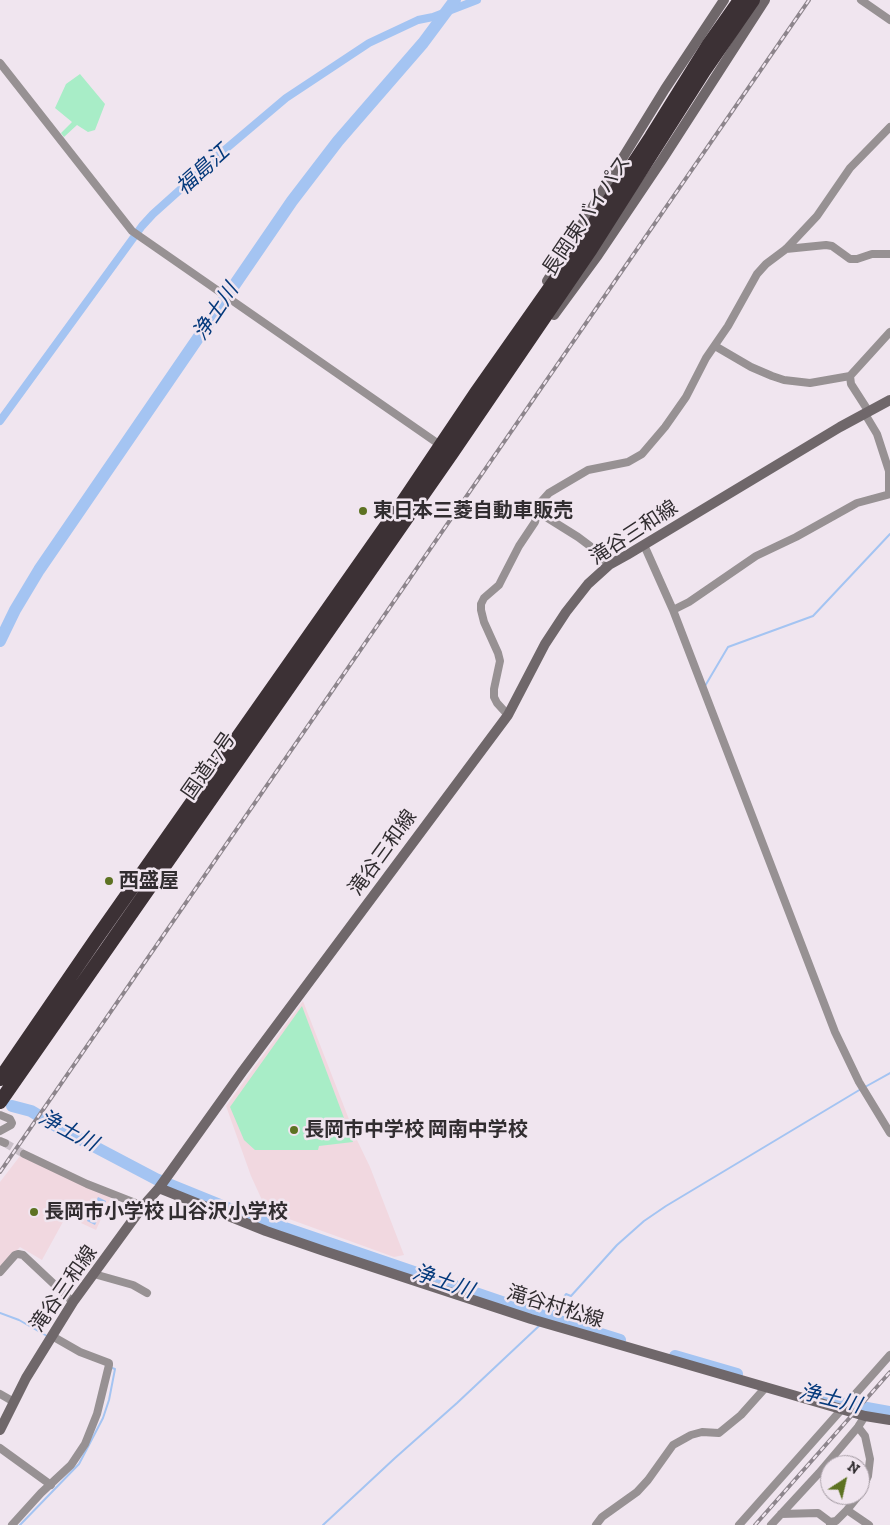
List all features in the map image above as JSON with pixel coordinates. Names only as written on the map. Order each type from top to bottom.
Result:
[{"type":"highway","name":"長岡東バイパス","points":[[446,449],[510,366],[591,249],[709,44],[740,0]]},
{"type":"highway","name":"長岡東バイパス","points":[[446,449],[509,346],[641,162],[753,0]]},
{"type":"highway","name":"国道17号","points":[[0,1079],[446,449]]},
{"type":"highway","name":"国道17号","points":[[0,1102],[446,449]]},
{"type":"main road","points":[[509,346],[665,89],[724,0]]},
{"type":"main road","points":[[510,366],[543,328],[598,255],[765,0]]},
{"type":"main road","name":"滝谷三和線","points":[[0,1430],[26,1378],[73,1302],[508,715],[545,644],[566,612],[588,584],[610,566],[644,545],[890,400]]},
{"type":"main road","name":"滝谷村松線","points":[[159,1188],[316,1248],[538,1321],[865,1416],[890,1420]]},
{"type":"street","points":[[861,0],[890,20]]},
{"type":"street","points":[[0,63],[132,231],[141,239],[446,449]]},
{"type":"street","points":[[508,715],[494,697],[500,661],[481,610],[484,598],[499,585],[534,522],[540,503],[544,497],[566,482],[594,468],[628,462],[642,454],[665,427],[686,397],[706,358],[757,274],[766,264],[786,249],[817,216],[850,168],[890,127]]},
{"type":"street","points":[[786,249],[826,245],[832,246],[850,259],[857,259],[872,254],[890,254]]},
{"type":"street","points":[[715,346],[751,367],[784,380],[810,383],[850,376],[890,332]]},
{"type":"street","points":[[673,610],[689,602],[756,556],[796,537],[857,503],[890,494],[889,471],[877,434],[851,384],[850,376]]},
{"type":"street","points":[[538,512],[578,537],[594,549],[610,566]]},
{"type":"street","points":[[644,545],[673,610],[835,1032],[859,1082],[890,1133]]},
{"type":"street","points":[[0,1115],[10,1119],[12,1125],[0,1131]]},
{"type":"street","points":[[24,1154],[87,1184],[143,1206]]},
{"type":"street","points":[[0,1272],[15,1255],[21,1254],[32,1262],[73,1302]]},
{"type":"street","points":[[94,1274],[132,1285],[146,1293]]},
{"type":"street","points":[[12,1525],[71,1465],[85,1444],[97,1414],[109,1365],[109,1363],[80,1352],[52,1336]]},
{"type":"street","points":[[739,1525],[890,1355]]},
{"type":"street","points":[[596,1525],[602,1517],[637,1492],[648,1480],[672,1445],[691,1435],[702,1432],[719,1433],[741,1415],[766,1387]]},
{"type":"street","points":[[0,1394],[14,1402]]},
{"type":"street","points":[[771,1525],[819,1473],[865,1416]]},
{"type":"street","points":[[858,1427],[865,1436],[869,1455]]},
{"type":"street","points":[[0,1448],[51,1485]]},
{"type":"street","points":[[781,1514],[818,1513],[830,1524],[836,1521],[851,1505]]},
{"type":"street","points":[[847,1510],[869,1525]]},
{"type":"shaded area","name":"長岡市中学校 岡南中学校","points":[[303,1001],[404,1255],[394,1257],[267,1211],[251,1176],[226,1106]]},
{"type":"shaded area","name":"長岡市小学校 山谷沢小学校","points":[[20,1156],[111,1197],[96,1230],[81,1223],[84,1216],[70,1209],[42,1260],[20,1247],[0,1268],[0,1182]]},
{"type":"green space","points":[[80,74],[105,104],[95,130],[88,132],[77,125],[64,137],[61,133],[72,122],[55,108],[66,84]]},
{"type":"green space","points":[[302,1006],[353,1142],[319,1146],[318,1150],[255,1150],[244,1140],[230,1107]]},
{"type":"water","points":[[98,1197],[106,1201],[95,1225],[87,1221]]},
{"type":"waterway","name":"浄土川","points":[[0,641],[15,610],[39,570],[292,201],[338,141],[423,43],[455,0]]},
{"type":"waterway","name":"福島江","points":[[0,421],[142,226],[221,153],[286,98],[369,43],[418,20],[433,17],[477,0]]},
{"type":"waterway","points":[[705,686],[728,647],[813,616],[890,534]]},
{"type":"waterway","points":[[865,1087],[890,1073]]},
{"type":"waterway","points":[[548,1319],[566,1294],[571,1296],[617,1245],[644,1221],[861,1089]]},
{"type":"waterway","name":"浄土川","points":[[12,1106],[31,1111],[156,1179],[235,1211],[531,1312],[620,1340]]},
{"type":"waterway","points":[[0,1313],[19,1320],[47,1336]]},
{"type":"waterway","points":[[323,1525],[540,1325]]},
{"type":"waterway","name":"浄土川","points":[[675,1356],[737,1374]]},
{"type":"waterway","points":[[20,1525],[79,1464],[103,1418],[109,1400],[115,1369],[112,1368]]},
{"type":"waterway","name":"浄土川","points":[[817,1397],[890,1412]]},
{"type":"tunnel","points":[[5,1143],[24,1154]]},
{"type":"railway","points":[[0,1172],[809,0]]},
{"type":"railway","points":[[755,1525],[890,1372]]},
{"type":"place","name":"東日本三菱自動車販売","points":[[363,511]]},
{"type":"place","name":"西盛屋","points":[[109,881]]},
{"type":"place","name":"長岡市中学校 岡南中学校","points":[[294,1130]]},
{"type":"place","name":"長岡市小学校 山谷沢小学校","points":[[34,1212]]}]
